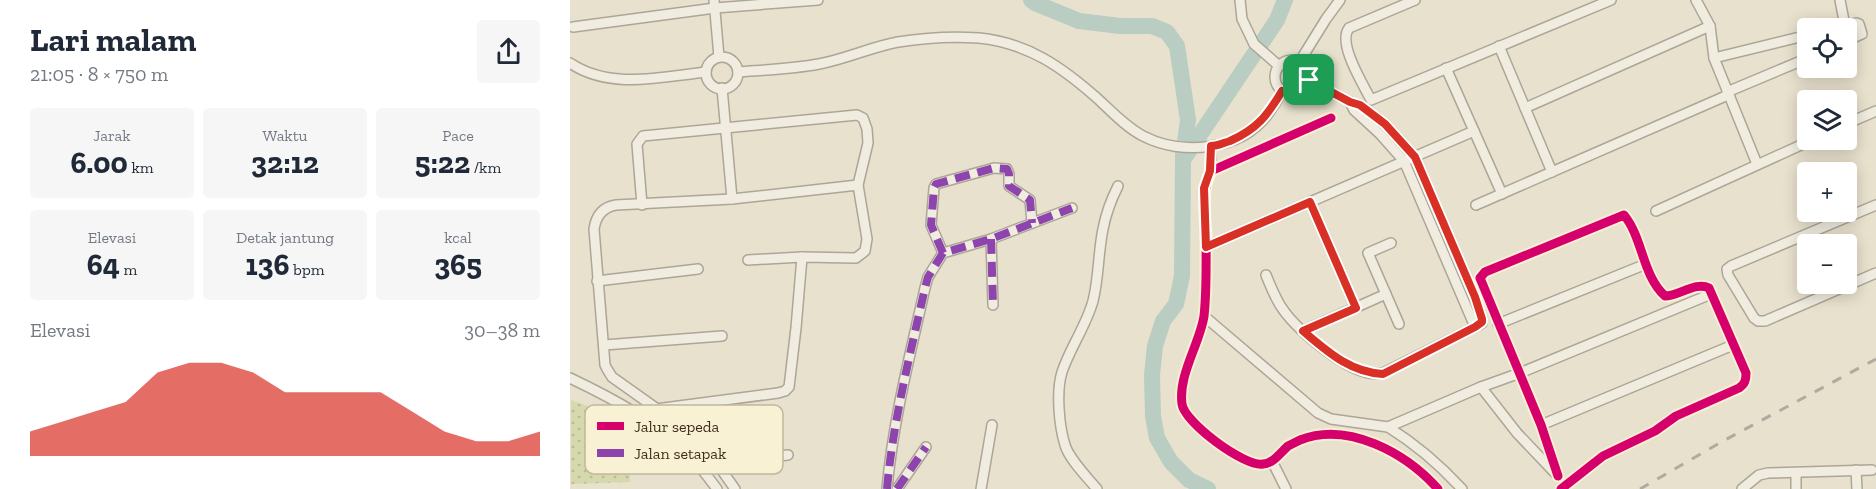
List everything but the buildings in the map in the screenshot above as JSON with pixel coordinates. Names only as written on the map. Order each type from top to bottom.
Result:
[{"type":"street","points":[[573,27],[715,4],[818,0]]},
{"type":"street","points":[[1240,0],[1242,19],[1254,45],[1279,66]]},
{"type":"street","points":[[1300,61],[1340,0]]},
{"type":"street","points":[[1415,0],[1349,28],[1346,32],[1346,47],[1371,100],[1611,0]]},
{"type":"street","points":[[1696,0],[1710,26],[1714,58],[1757,164]]},
{"type":"street","points":[[1840,0],[1843,18]]},
{"type":"street","points":[[715,4],[719,57]]},
{"type":"street","points":[[1857,23],[1862,32],[1857,36]]},
{"type":"street","points":[[1526,108],[1710,26]]},
{"type":"street","points":[[738,72],[819,64],[897,42],[979,38],[1016,45],[1032,51],[1086,89],[1125,124],[1143,136],[1174,147],[1218,146],[1245,134],[1267,115],[1282,91]]},
{"type":"street","points":[[1714,58],[1797,38]]},
{"type":"street","points":[[1499,46],[1552,172]]},
{"type":"street","points":[[719,57],[725,57],[734,62],[738,72],[735,82],[722,88],[709,82],[706,72],[710,62],[719,57]]},
{"type":"street","points":[[1288,60],[1300,61],[1307,69],[1309,80],[1304,90],[1293,94],[1282,91],[1275,77],[1279,66],[1288,60]]},
{"type":"street","points":[[570,63],[589,74],[614,80],[706,72]]},
{"type":"street","points":[[1476,205],[1797,63]]},
{"type":"street","points":[[1446,68],[1502,194]]},
{"type":"street","points":[[1266,275],[1281,306],[1303,331],[1330,354],[1368,373],[1383,374],[1482,322],[1475,297],[1415,157],[1385,124],[1360,105],[1309,80]]},
{"type":"street","points":[[722,88],[732,199]]},
{"type":"street","points":[[1350,102],[1354,110],[1404,161],[1475,327]]},
{"type":"street","points":[[1857,119],[1876,111]]},
{"type":"street","points":[[642,205],[637,144],[640,138],[648,134],[856,115],[863,118],[868,143],[858,185],[867,239],[865,250],[856,258],[802,257],[748,260]]},
{"type":"street","points":[[1210,171],[1331,118]]},
{"type":"street","points":[[1206,247],[1474,131]]},
{"type":"street","points":[[1211,146],[1210,171],[1204,188],[1206,247],[1204,316],[1183,385],[1182,404],[1185,412],[1210,437],[1250,462],[1261,465],[1272,461],[1290,445],[1312,436],[1331,433],[1361,438],[1406,460],[1438,489]]},
{"type":"street","points":[[1656,211],[1797,147]]},
{"type":"street","points":[[943,254],[931,225],[936,184],[994,168],[1007,169],[1009,186],[1030,200],[1032,223]]},
{"type":"street","points":[[650,405],[612,377],[605,365],[594,229],[598,216],[610,206],[732,199],[858,185]]},
{"type":"street","points":[[1097,489],[1080,470],[1065,446],[1059,396],[1062,374],[1092,303],[1098,278],[1102,231],[1107,210],[1118,186]]},
{"type":"street","points":[[1310,202],[1356,308]]},
{"type":"street","points":[[1876,205],[1727,269],[1738,292],[1758,321],[1766,321],[1876,273]]},
{"type":"street","points":[[887,489],[901,396],[925,288],[928,277],[943,254],[991,239],[1062,213],[1072,207]]},
{"type":"street","points":[[1623,215],[1630,223],[1646,264],[1665,296],[1672,296],[1700,285],[1709,288],[1746,377],[1742,386],[1676,417],[1655,431],[1603,456],[1563,487],[1541,425],[1480,278],[1485,272],[1623,215]]},
{"type":"street","points":[[991,239],[993,305]]},
{"type":"street","points":[[1390,243],[1368,253],[1399,324]]},
{"type":"street","points":[[686,405],[778,393],[789,387],[802,257]]},
{"type":"street","points":[[1498,324],[1646,264]]},
{"type":"street","points":[[597,281],[698,269]]},
{"type":"street","points":[[1303,331],[1386,294]]},
{"type":"street","points":[[1388,427],[1711,294]]},
{"type":"street","points":[[1204,316],[1318,413],[1331,419],[1388,427],[1413,442],[1445,470],[1462,489]]},
{"type":"street","points":[[604,345],[722,336]]},
{"type":"street","points":[[1541,425],[1733,345]]},
{"type":"street","points":[[570,378],[620,405]]},
{"type":"street","points":[[1481,387],[1517,433],[1558,476]]},
{"type":"street","points":[[981,489],[992,425]]},
{"type":"street","points":[[897,489],[926,447]]},
{"type":"street","points":[[783,456],[789,455]]},
{"type":"street","points":[[1272,461],[1286,489]]},
{"type":"street","points":[[1856,470],[1857,489]]},
{"type":"street","points":[[1742,489],[1759,475],[1768,473],[1872,470]]},
{"type":"street","points":[[1796,472],[1796,489]]},
{"type":"street","points":[[705,474],[717,489]]},
{"type":"street","points":[[724,474],[735,489]]},
{"type":"green space","points":[[571,400],[585,405],[585,474],[630,474],[630,482],[571,484]]},
{"type":"waterway","points":[[1031,0],[1079,21],[1120,26],[1152,26],[1167,32],[1177,46],[1188,120],[1183,156]]},
{"type":"waterway","points":[[1208,489],[1189,480],[1171,462],[1157,438],[1153,416],[1152,375],[1155,346],[1163,321],[1176,304],[1182,276],[1183,160],[1277,20],[1285,0]]},
{"type":"railway","points":[[1640,489],[1723,441],[1876,359]]},
{"type":"marked path","points":[[943,253],[931,225],[936,184],[994,168],[1007,169],[1009,186],[1030,200],[1032,223]]},
{"type":"marked path","points":[[887,489],[898,413],[925,288],[928,277],[943,253],[991,239],[1072,208]]},
{"type":"marked path","points":[[991,239],[993,305]]},
{"type":"marked path","points":[[897,489],[926,447]]},
{"type":"cycle path","points":[[1331,118],[1211,171],[1204,202],[1206,233],[1204,316],[1183,382],[1182,404],[1185,412],[1203,432],[1230,451],[1254,463],[1270,462],[1288,446],[1300,440],[1318,435],[1337,435],[1375,444],[1393,453],[1410,463],[1438,489]]},
{"type":"cycle path","points":[[1558,476],[1541,425],[1480,278],[1485,272],[1624,215],[1635,234],[1652,278],[1665,296],[1693,287],[1709,288],[1746,373],[1745,380],[1739,388],[1676,416],[1655,431],[1603,456],[1561,489]]},
{"type":"route","points":[[1309,80],[1360,105],[1385,124],[1415,157],[1475,297],[1482,319],[1482,322],[1475,327],[1383,374],[1368,373],[1346,363],[1330,354],[1303,331],[1356,308],[1310,202],[1206,247],[1204,188],[1210,171],[1211,146],[1218,146],[1245,134],[1267,115],[1282,91],[1288,94],[1299,93],[1304,90],[1309,80]]}]
